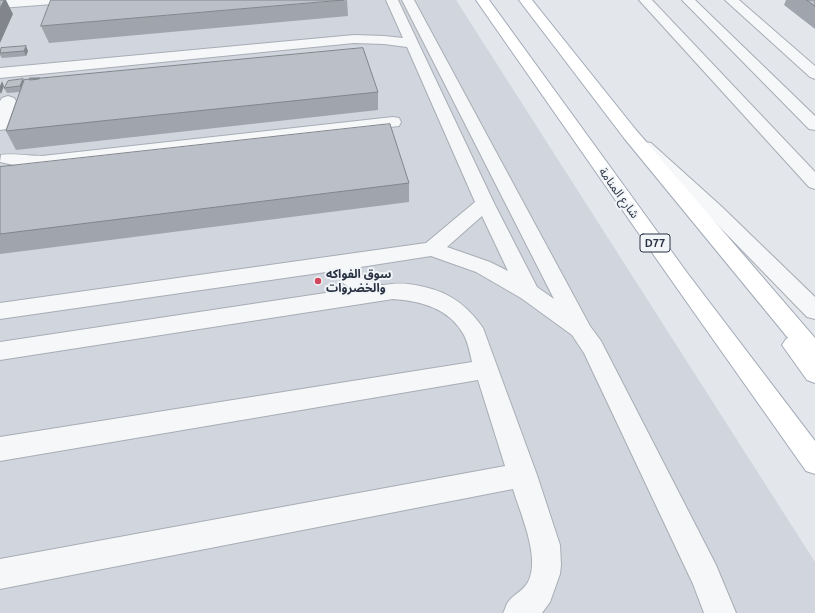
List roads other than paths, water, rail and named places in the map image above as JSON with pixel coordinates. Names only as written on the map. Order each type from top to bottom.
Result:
[{"type":"main road","name":"شارع المنامة","points":[[482,0],[681,279],[815,462]]},
{"type":"main road","points":[[525,0],[630,134],[815,354]]},
{"type":"main road","points":[[739,264],[765,304],[815,373]]},
{"type":"lane","points":[[392,0],[485,203],[529,292]]},
{"type":"lane","points":[[408,0],[582,332],[593,348],[688,540],[720,613]]},
{"type":"lane","points":[[645,0],[735,70],[815,125]]},
{"type":"lane","points":[[688,0],[729,41],[783,46],[815,74]]},
{"type":"lane","points":[[731,0],[756,43]]},
{"type":"lane","points":[[0,4],[46,4]]},
{"type":"lane","points":[[0,73],[324,41],[376,39],[412,44]]},
{"type":"lane","points":[[735,70],[756,43]]},
{"type":"lane","points":[[735,70],[815,183]]},
{"type":"lane","points":[[0,125],[8,101]]},
{"type":"lane","points":[[2,162],[42,161],[393,122]]},
{"type":"lane","points":[[630,134],[714,210],[815,311]]},
{"type":"lane","points":[[432,248],[485,203]]},
{"type":"lane","points":[[0,311],[432,248],[483,267],[529,292],[582,332]]},
{"type":"lane","points":[[339,262],[349,277],[379,293]]},
{"type":"lane","points":[[0,351],[393,291],[415,292],[436,298],[449,304],[460,313],[476,334],[545,544],[548,558],[543,586],[536,598],[519,613]]},
{"type":"lane","points":[[0,450],[487,369]]},
{"type":"lane","points":[[0,574],[523,475]]},
{"type":"place","name":"سوق الفواكه والخضروات","points":[[318,281]]}]
